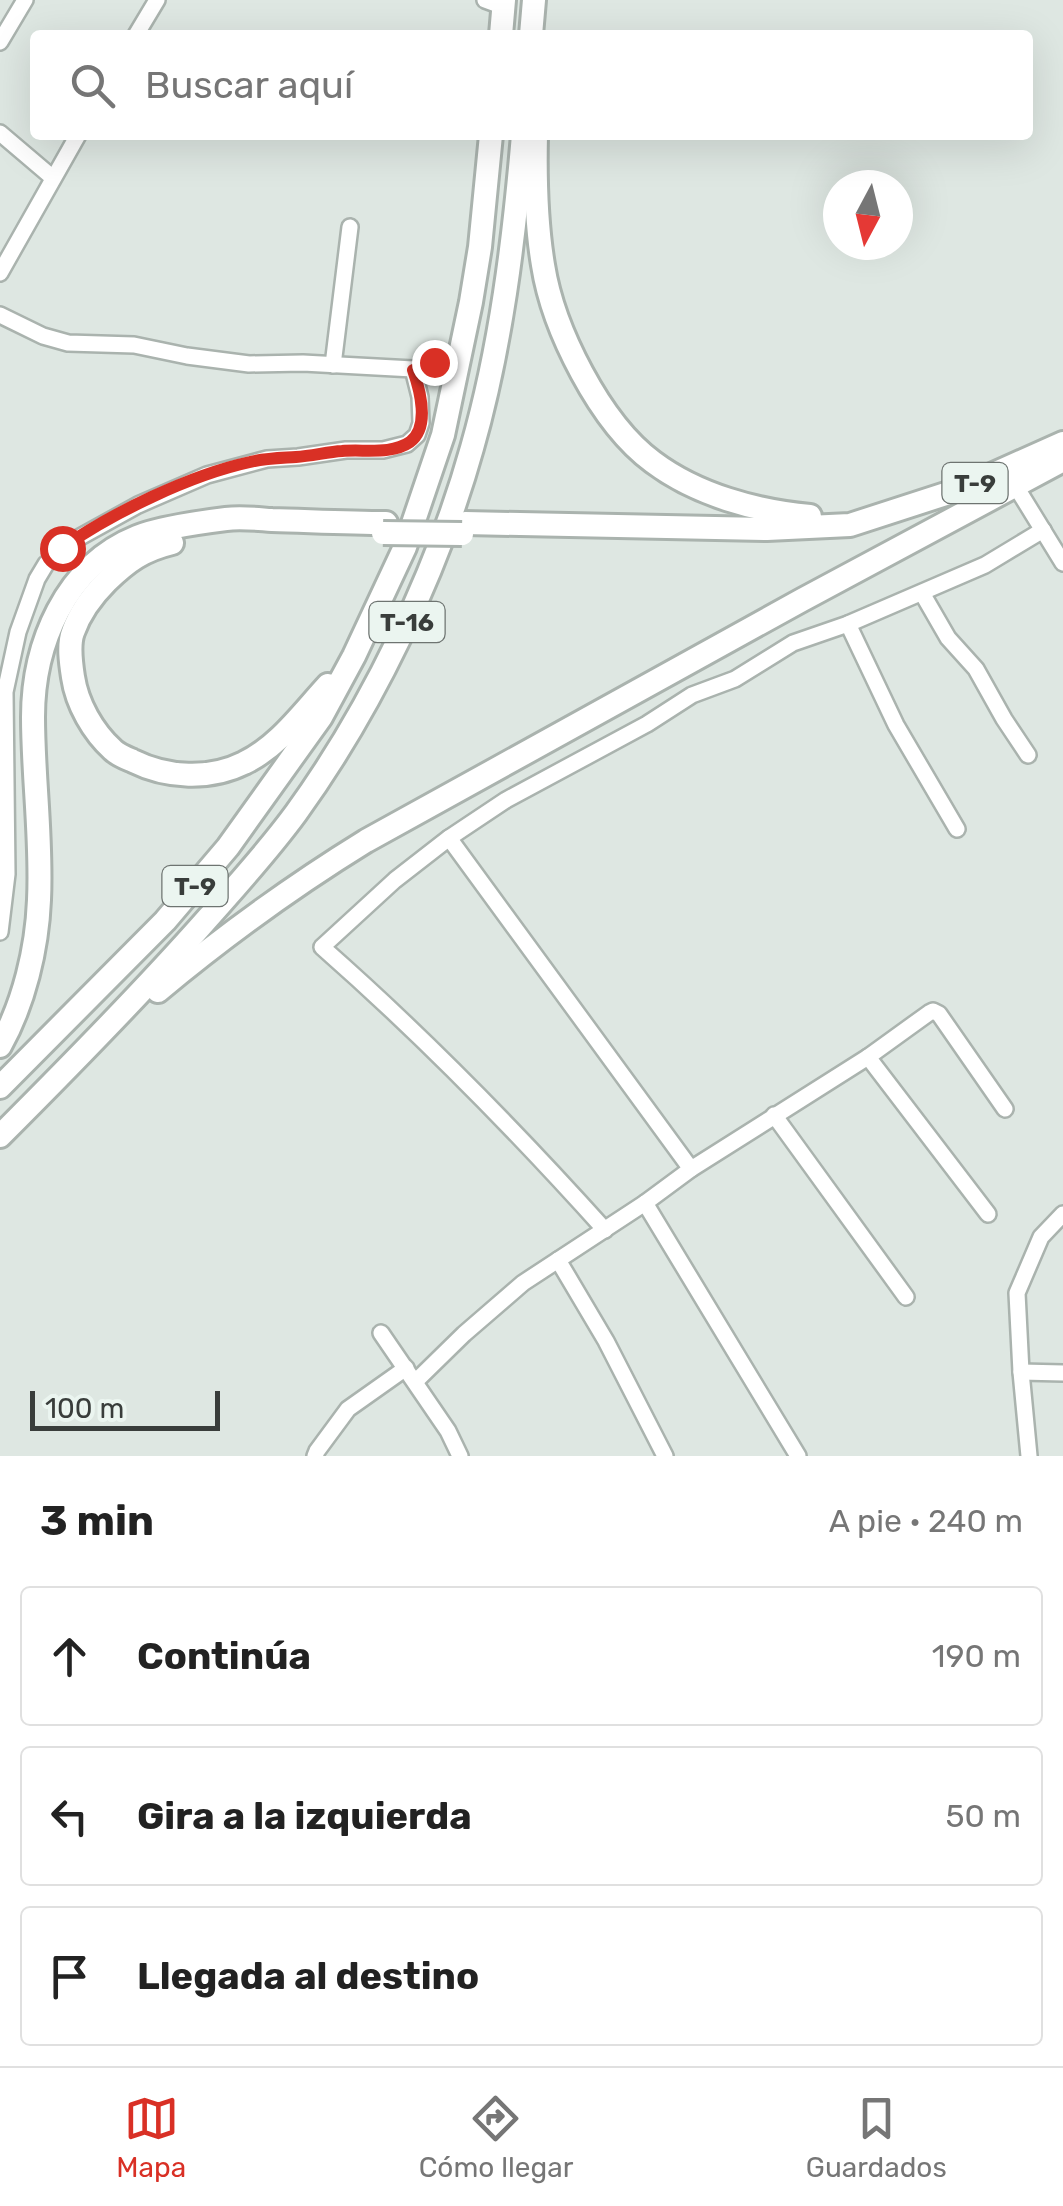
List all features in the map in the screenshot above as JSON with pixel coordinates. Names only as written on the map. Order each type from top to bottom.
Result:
[{"type":"highway","points":[[498,2],[501,30]]},
{"type":"highway","points":[[533,30],[534,2]]},
{"type":"highway","name":"T-16","points":[[354,656],[405,547],[442,436],[480,247],[491,140]]},
{"type":"highway","name":"T-16","points":[[110,1025],[260,859],[296,812],[350,730],[417,602],[467,465],[490,374],[510,254],[522,140]]},
{"type":"highway","points":[[536,140],[543,266],[555,313],[582,374],[634,444],[650,460],[684,481],[743,504],[825,517],[884,516]]},
{"type":"highway","name":"T-9","points":[[884,516],[958,490],[1063,443]]},
{"type":"highway","name":"T-9","points":[[1015,486],[1063,460]]},
{"type":"highway","points":[[0,1136],[110,1025],[282,896],[366,841],[1015,486]]},
{"type":"highway","points":[[464,529],[790,542],[836,539],[876,532],[1015,486]]},
{"type":"highway","points":[[354,656],[296,721],[246,762],[220,772],[179,775],[151,770],[114,752],[90,722],[76,694],[71,636],[87,602],[122,567],[150,548],[241,532],[385,528],[767,529],[850,525],[884,516]]},
{"type":"highway","points":[[0,1046],[24,987],[39,904],[33,713],[38,664],[52,622],[68,591],[94,562],[137,537],[182,527],[229,518],[385,528]]},
{"type":"highway","name":"T-9","points":[[0,1087],[165,921],[228,847],[321,717],[354,656]]},
{"type":"street","points":[[0,42],[6,18],[25,0]]},
{"type":"street","points":[[139,30],[157,0]]},
{"type":"street","points":[[0,134],[53,178]]},
{"type":"street","points":[[0,273],[75,140]]},
{"type":"street","points":[[332,365],[350,227]]},
{"type":"street","points":[[0,315],[68,343],[134,345],[249,364],[413,370],[460,355]]},
{"type":"street","points":[[0,932],[7,874],[4,692],[18,632],[46,564],[71,542],[148,500],[207,474],[267,459],[383,450],[407,444],[417,435],[421,423],[413,370]]},
{"type":"street","points":[[407,444],[433,464]]},
{"type":"street","points":[[1015,486],[1063,563]]},
{"type":"street","points":[[605,1230],[506,1123],[322,946],[395,880],[448,838],[506,800],[647,724],[692,694],[735,678],[793,643],[848,624],[984,565],[1043,530]]},
{"type":"street","points":[[922,593],[948,638],[976,669],[1028,755]]},
{"type":"street","points":[[848,624],[896,725],[958,830]]},
{"type":"street","points":[[448,838],[690,1168]]},
{"type":"street","points":[[315,1456],[348,1409],[411,1375],[524,1283],[644,1204],[690,1168],[933,1011],[1005,1109]]},
{"type":"street","points":[[868,1056],[988,1214]]},
{"type":"street","points":[[774,1115],[906,1297]]},
{"type":"street","points":[[644,1204],[798,1456]]},
{"type":"street","points":[[1030,1456],[1017,1293],[1041,1237],[1063,1214]]},
{"type":"street","points":[[558,1260],[665,1456]]},
{"type":"street","points":[[381,1333],[448,1431],[460,1456]]},
{"type":"street","points":[[1021,1372],[1063,1373]]},
{"type":"route","points":[[62,548],[159,494],[207,474],[267,459],[383,450],[407,444],[417,435],[421,423],[413,370],[434,362]]}]
